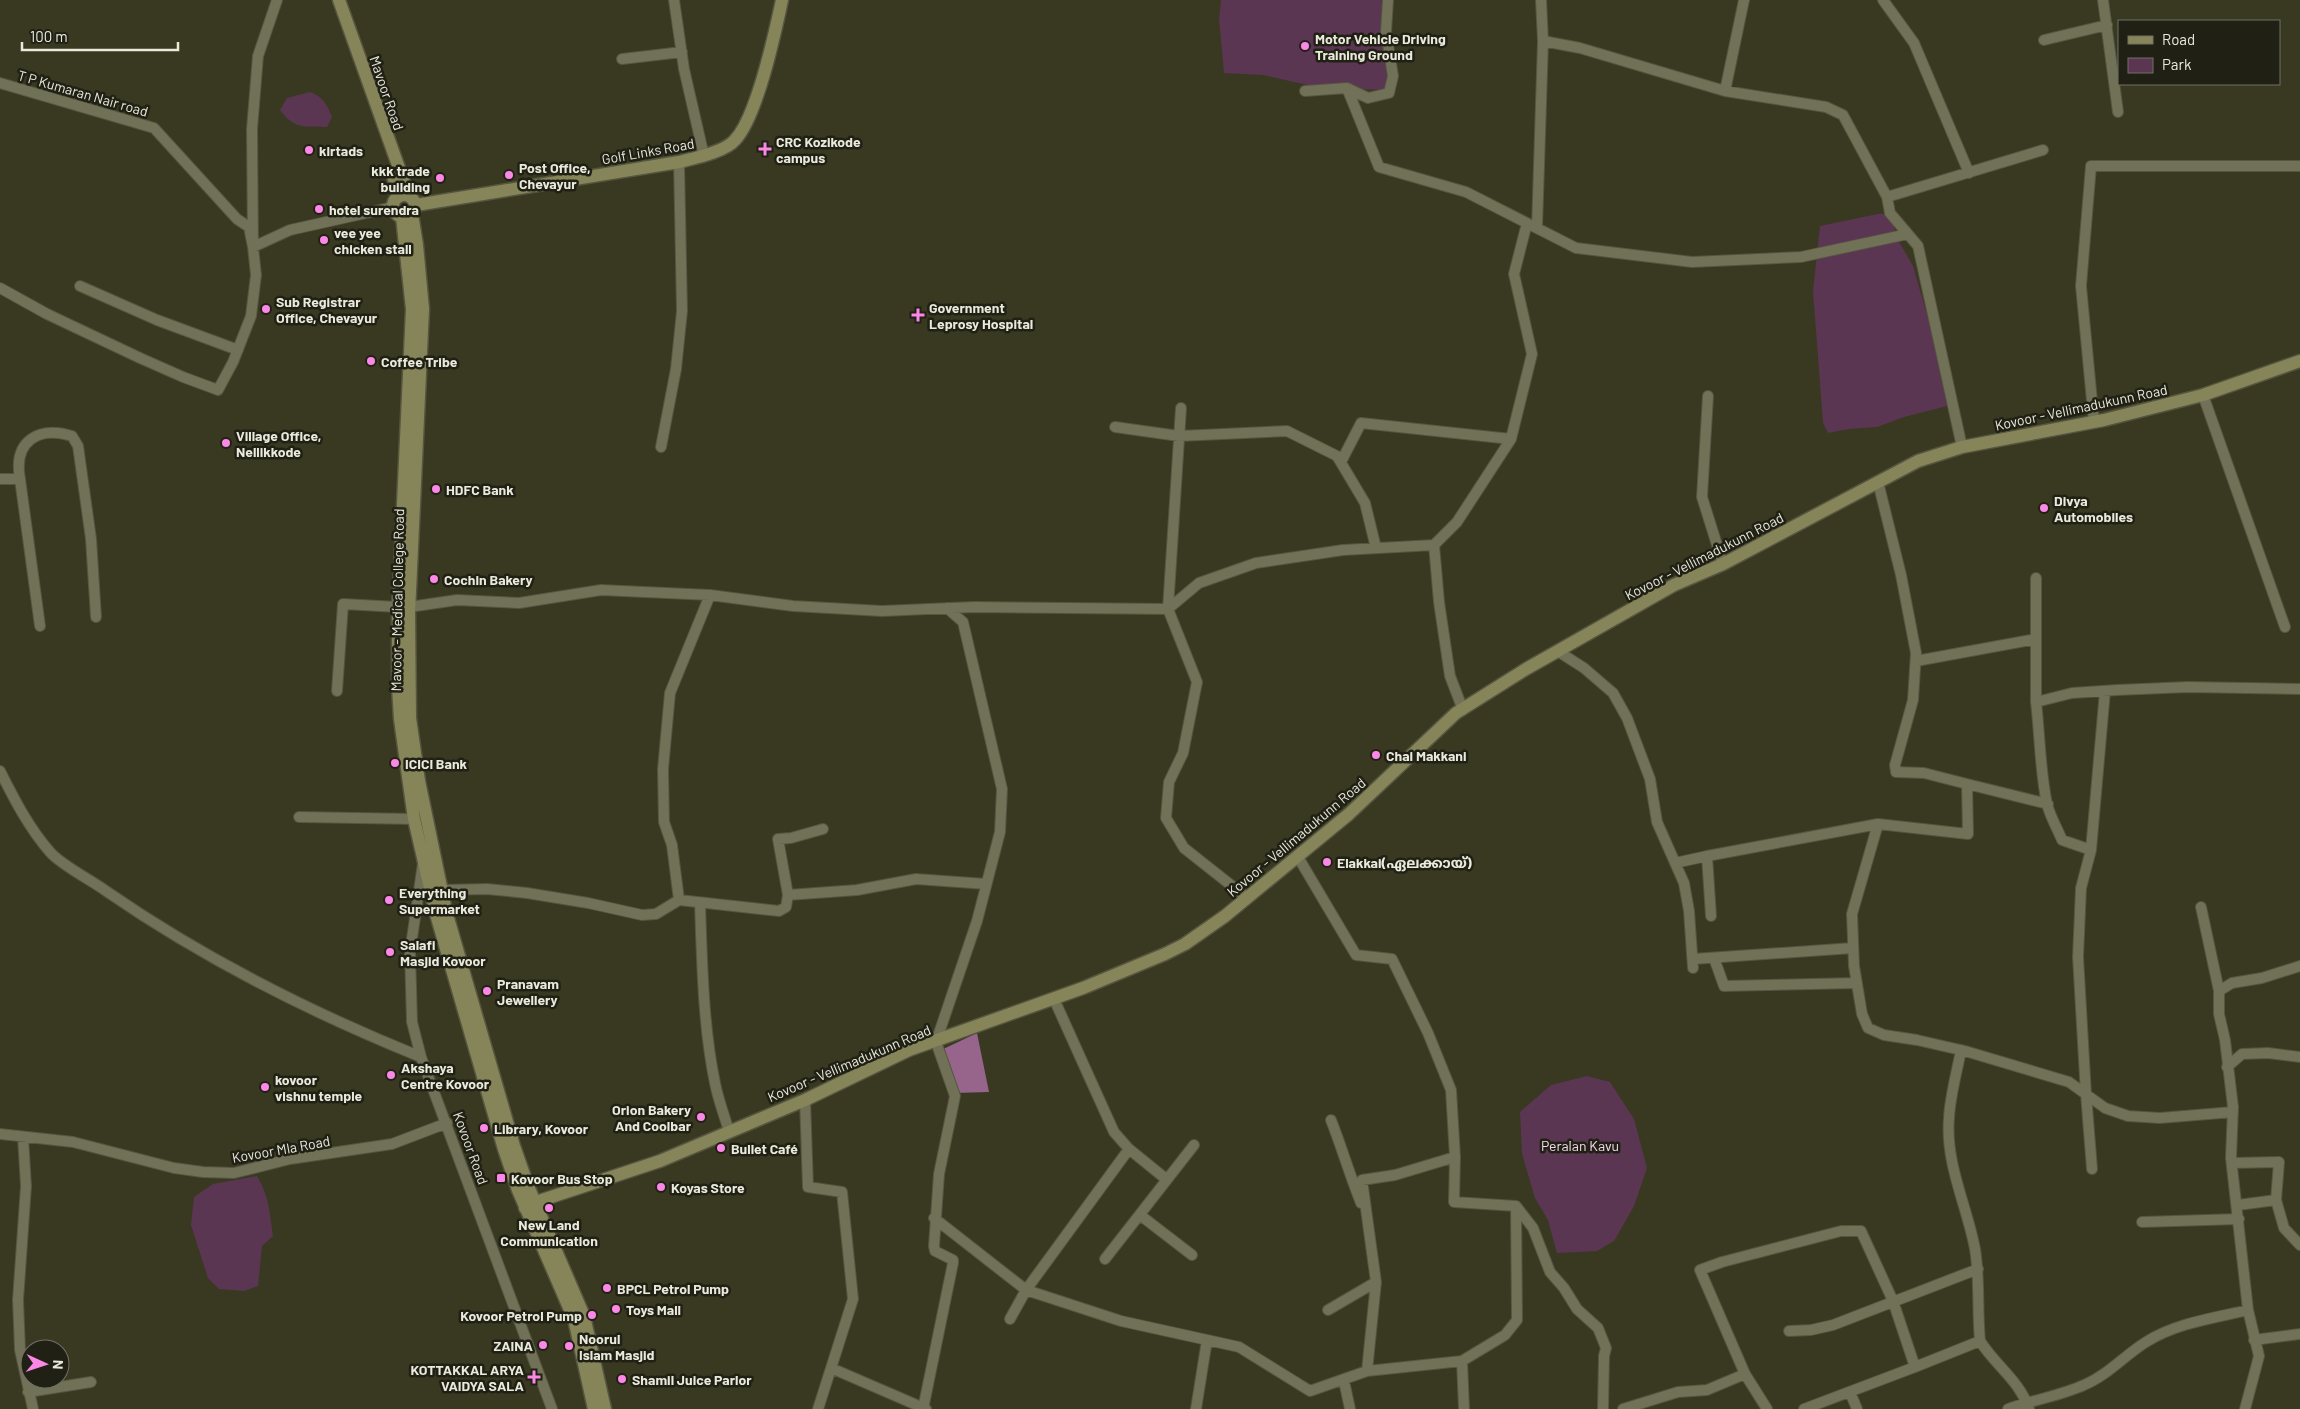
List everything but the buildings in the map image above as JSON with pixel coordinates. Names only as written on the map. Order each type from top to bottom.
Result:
[{"type":"main road","name":"Mavoor Road","points":[[331,0],[405,206]]},
{"type":"main road","name":"Mavoor Road","points":[[339,0],[405,206]]},
{"type":"main road","name":"Golf Links Road","points":[[405,206],[679,162],[704,156],[734,142],[747,124],[774,38],[782,0]]},
{"type":"main road","name":"Mavoor - Medical College Road","points":[[405,206],[418,245],[423,309],[404,607],[410,718],[425,843],[442,890],[530,1206],[552,1256],[584,1316],[605,1409]]},
{"type":"main road","name":"Kovoor - Vellimadukunn Road","points":[[530,1206],[660,1161],[805,1100],[909,1050],[1054,999],[1185,944],[1225,916],[1349,814],[1456,713],[1526,669],[1559,652],[1674,585],[1722,564],[1918,461],[1962,447],[2094,422],[2203,395],[2300,361]]},
{"type":"main road","points":[[404,607],[400,719],[414,820],[425,843],[423,859],[436,914],[504,1149],[530,1206]]},
{"type":"main road","points":[[552,1256],[574,1319],[594,1409]]},
{"type":"street","points":[[0,288],[47,314],[140,358],[218,390],[238,350],[251,316],[256,275],[253,246],[252,129],[258,56],[277,0]]},
{"type":"street","points":[[674,0],[682,52],[704,156]]},
{"type":"street","points":[[1305,91],[1347,88],[1368,98],[1390,93],[1393,76],[1386,32],[1388,0]]},
{"type":"street","points":[[337,691],[343,604],[404,607],[457,600],[519,603],[601,590],[710,595],[831,609],[882,611],[947,608],[1168,609],[1199,583],[1256,563],[1343,550],[1434,545],[1457,522],[1511,439],[1532,354],[1514,274],[1532,226],[1543,41],[1541,0]]},
{"type":"street","points":[[1725,91],[1744,0]]},
{"type":"street","points":[[1883,0],[1914,43],[1969,173]]},
{"type":"street","points":[[2103,0],[2118,112]]},
{"type":"street","points":[[2044,40],[2107,25]]},
{"type":"street","points":[[1543,41],[1580,48],[1725,91],[1826,107],[1843,115],[1887,197],[1890,214],[1918,246],[1962,447]]},
{"type":"street","points":[[622,58],[682,52]]},
{"type":"street","name":"T P Kumaran Nair road","points":[[0,83],[154,128],[237,219],[249,227],[253,246]]},
{"type":"street","points":[[1347,88],[1379,166],[1466,192],[1576,248],[1692,262],[1801,257],[1908,234]]},
{"type":"street","points":[[1887,197],[2043,150]]},
{"type":"street","points":[[661,448],[676,369],[682,311],[679,162]]},
{"type":"street","points":[[2094,422],[2081,286],[2091,166],[2300,166]]},
{"type":"street","points":[[253,246],[290,230],[405,206]]},
{"type":"street","points":[[80,286],[157,320],[238,350]]},
{"type":"street","points":[[2203,395],[2285,627]]},
{"type":"street","points":[[1708,396],[1702,496],[1722,564]]},
{"type":"street","points":[[1181,408],[1168,609],[1197,682],[1183,753],[1169,782],[1166,818],[1184,848],[1246,897]]},
{"type":"street","points":[[1341,462],[1361,423],[1511,439]]},
{"type":"street","points":[[1115,427],[1179,436],[1287,432],[1337,456],[1365,503],[1376,548]]},
{"type":"street","points":[[40,626],[19,460],[22,446],[31,439],[48,434],[72,436],[78,446],[90,530],[96,617]]},
{"type":"street","points":[[0,479],[20,479]]},
{"type":"street","points":[[1878,482],[1901,575],[1916,653],[1913,700],[1895,765],[1896,772],[1924,773],[2048,804]]},
{"type":"street","points":[[1434,545],[1439,602],[1450,676],[1463,710]]},
{"type":"street","points":[[2036,578],[2036,702],[2048,804],[2062,840],[2090,850]]},
{"type":"street","points":[[679,900],[672,845],[664,822],[664,769],[670,693],[710,595]]},
{"type":"street","points":[[831,1368],[924,1409],[954,1264],[953,1260],[935,1251],[934,1218],[939,1174],[955,1096],[936,1042],[977,921],[1000,832],[1002,789],[963,622],[947,608]]},
{"type":"street","points":[[1916,661],[2036,639]]},
{"type":"street","points":[[1559,652],[1584,668],[1613,693],[1627,718],[1650,779],[1657,822],[1684,883],[1689,911],[1693,964],[1714,958],[1853,948]]},
{"type":"street","points":[[2036,702],[2072,693],[2188,686],[2300,689]]},
{"type":"street","points":[[2092,1169],[2078,957],[2081,888],[2090,850],[2105,691]]},
{"type":"street","points":[[0,771],[20,810],[50,853],[159,927],[376,1039],[421,1057]]},
{"type":"street","points":[[1675,863],[1878,824],[1968,834],[1967,784]]},
{"type":"street","points":[[298,816],[414,820]]},
{"type":"street","points":[[1878,824],[1852,914],[1857,983],[1862,1014],[1868,1028],[1884,1035],[1961,1050],[2069,1082],[2105,1108],[2128,1116],[2160,1118],[2233,1112]]},
{"type":"street","points":[[442,890],[487,889],[527,893],[579,901],[642,915],[656,914],[679,900],[721,903],[779,911],[786,907],[788,895],[778,839],[791,838],[823,829]]},
{"type":"street","points":[[1706,856],[1711,916]]},
{"type":"street","points":[[1298,857],[1356,955],[1392,959],[1404,979],[1451,1090],[1455,1157],[1454,1202],[1516,1206],[1533,1228],[1550,1272],[1564,1288],[1577,1309],[1598,1328],[1606,1348],[1604,1356],[1603,1409]]},
{"type":"street","name":"Kovoor Road","points":[[423,859],[410,952],[412,1022],[421,1057],[552,1409]]},
{"type":"street","points":[[788,895],[857,890],[916,879],[986,884]]},
{"type":"street","points":[[700,903],[701,947],[710,1047],[715,1084],[729,1131]]},
{"type":"street","points":[[2201,907],[2219,991],[2219,1014],[2225,1040],[2233,1112],[2232,1163],[2248,1310],[2259,1356],[2245,1409]]},
{"type":"street","points":[[1714,958],[1724,986],[1857,983]]},
{"type":"street","points":[[2219,991],[2232,983],[2262,978],[2300,966]]},
{"type":"street","points":[[1054,999],[1114,1132],[1129,1149],[1166,1180]]},
{"type":"street","points":[[1961,1050],[1949,1118],[1949,1138],[1956,1182],[1968,1222],[1978,1268],[1980,1341],[1986,1351],[2022,1392],[2028,1406]]},
{"type":"street","points":[[2227,1067],[2242,1054],[2268,1053],[2300,1057]]},
{"type":"street","points":[[805,1100],[808,1187],[842,1192],[853,1299],[818,1409]]},
{"type":"street","points":[[1331,1120],[1366,1216]]},
{"type":"street","name":"Kovoor Mla Road","points":[[0,1134],[73,1142],[174,1168],[203,1172],[234,1173],[290,1159],[392,1144],[447,1123]]},
{"type":"street","points":[[23,1137],[26,1186],[18,1300],[20,1350],[33,1409]]},
{"type":"street","points":[[1105,1259],[1194,1145]]},
{"type":"street","points":[[1010,1320],[1026,1290],[1129,1149]]},
{"type":"street","points":[[1367,1371],[1376,1282],[1362,1180],[1395,1175],[1455,1157]]},
{"type":"street","points":[[2232,1163],[2279,1162],[2276,1200],[2284,1228],[2300,1245]]},
{"type":"street","points":[[2238,1205],[2276,1200]]},
{"type":"street","points":[[934,1218],[1026,1290],[1121,1321],[1239,1347],[1310,1392],[1367,1371],[1462,1360],[1505,1335],[1517,1320],[1516,1206]]},
{"type":"street","points":[[1140,1215],[1192,1255]]},
{"type":"street","points":[[2142,1222],[2239,1219]]},
{"type":"street","points":[[1767,1409],[1745,1374],[1700,1270],[1722,1262],[1842,1231],[1861,1231],[1894,1301],[1915,1367]]},
{"type":"street","points":[[1789,1331],[1811,1330],[1833,1325],[1978,1268]]},
{"type":"street","points":[[1328,1310],[1376,1282]]},
{"type":"street","points":[[2008,1409],[2028,1406],[2084,1386],[2106,1373],[2122,1358],[2148,1340],[2179,1327],[2248,1310]]},
{"type":"street","points":[[2254,1340],[2300,1334]]},
{"type":"street","points":[[1196,1409],[1207,1340]]},
{"type":"street","points":[[1804,1409],[1980,1341]]},
{"type":"street","points":[[1462,1360],[1464,1409]]},
{"type":"street","points":[[1623,1409],[1678,1392],[1707,1390],[1745,1374]]},
{"type":"street","points":[[1344,1381],[1350,1409]]},
{"type":"street","points":[[28,1392],[91,1382]]},
{"type":"street","points":[[1850,1392],[1857,1409]]},
{"type":"green space","name":"Motor Vehicle Driving Training Ground","points":[[1221,0],[1388,0],[1388,90],[1321,88],[1263,75],[1224,73],[1219,19]]},
{"type":"green space","points":[[310,92],[321,99],[328,108],[332,117],[327,127],[301,126],[291,121],[280,110],[287,98]]},
{"type":"green space","points":[[1890,213],[1898,240],[1913,266],[1928,318],[1947,406],[1904,417],[1877,427],[1828,433],[1823,423],[1813,291],[1820,226]]},
{"type":"green space","name":"Peralan Kavu","points":[[1587,1076],[1610,1082],[1634,1119],[1647,1168],[1634,1206],[1614,1241],[1597,1251],[1557,1253],[1548,1220],[1535,1198],[1522,1154],[1520,1112],[1551,1085]]},
{"type":"green space","points":[[257,1176],[267,1198],[273,1236],[262,1246],[258,1286],[244,1291],[219,1289],[208,1278],[191,1225],[194,1197],[213,1184]]},
{"type":"shaded area","points":[[977,1033],[989,1092],[954,1093],[937,1052]]},
{"type":"place","name":"Motor Vehicle Driving Training Ground","points":[[1305,46]]},
{"type":"place","name":"CRC Kozikode campus","points":[[765,149]]},
{"type":"place","name":"kirtads","points":[[309,150]]},
{"type":"place","name":"Post Office, Chevayur","points":[[509,175]]},
{"type":"place","name":"kkk trade building","points":[[440,178]]},
{"type":"place","name":"hotel surendra","points":[[319,209]]},
{"type":"place","name":"vee yee chicken stall","points":[[324,240]]},
{"type":"place","name":"Sub Registrar Office, Chevayur","points":[[266,309]]},
{"type":"place","name":"Government Leprosy Hospital","points":[[918,315]]},
{"type":"place","name":"Coffee Tribe","points":[[371,361]]},
{"type":"place","name":"Village Office, Nellikkode","points":[[226,443]]},
{"type":"place","name":"HDFC Bank","points":[[436,489]]},
{"type":"place","name":"Divya Automobiles","points":[[2044,508]]},
{"type":"place","name":"Cochin Bakery","points":[[434,579]]},
{"type":"place","name":"Chai Makkani","points":[[1376,755]]},
{"type":"place","name":"ICICI Bank","points":[[395,763]]},
{"type":"place","name":"Elakkai(ഏലക്കായ്)","points":[[1327,862]]},
{"type":"place","name":"Everything Supermarket","points":[[389,900]]},
{"type":"place","name":"Salafi Masjid Kovoor","points":[[390,952]]},
{"type":"place","name":"Pranavam Jewellery","points":[[487,991]]},
{"type":"place","name":"Akshaya Centre Kovoor","points":[[391,1075]]},
{"type":"place","name":"kovoor vishnu temple","points":[[265,1087]]},
{"type":"place","name":"Orion Bakery And Coolbar","points":[[701,1117]]},
{"type":"place","name":"Library, Kovoor","points":[[484,1128]]},
{"type":"place","name":"Bullet Café","points":[[721,1148]]},
{"type":"place","name":"Kovoor Bus Stop","points":[[501,1178]]},
{"type":"place","name":"Koyas Store","points":[[661,1187]]},
{"type":"place","name":"New Land Communication","points":[[549,1208]]},
{"type":"place","name":"BPCL Petrol Pump","points":[[607,1288]]},
{"type":"place","name":"Toys Mall","points":[[616,1309]]},
{"type":"place","name":"Kovoor Petrol Pump","points":[[592,1315]]},
{"type":"place","name":"ZAINA","points":[[543,1345]]},
{"type":"place","name":"Noorul Islam Masjid","points":[[569,1346]]},
{"type":"place","name":"KOTTAKKAL ARYA VAIDYA SALA","points":[[534,1377]]},
{"type":"place","name":"Shamil Juice Parlor","points":[[622,1379]]}]
